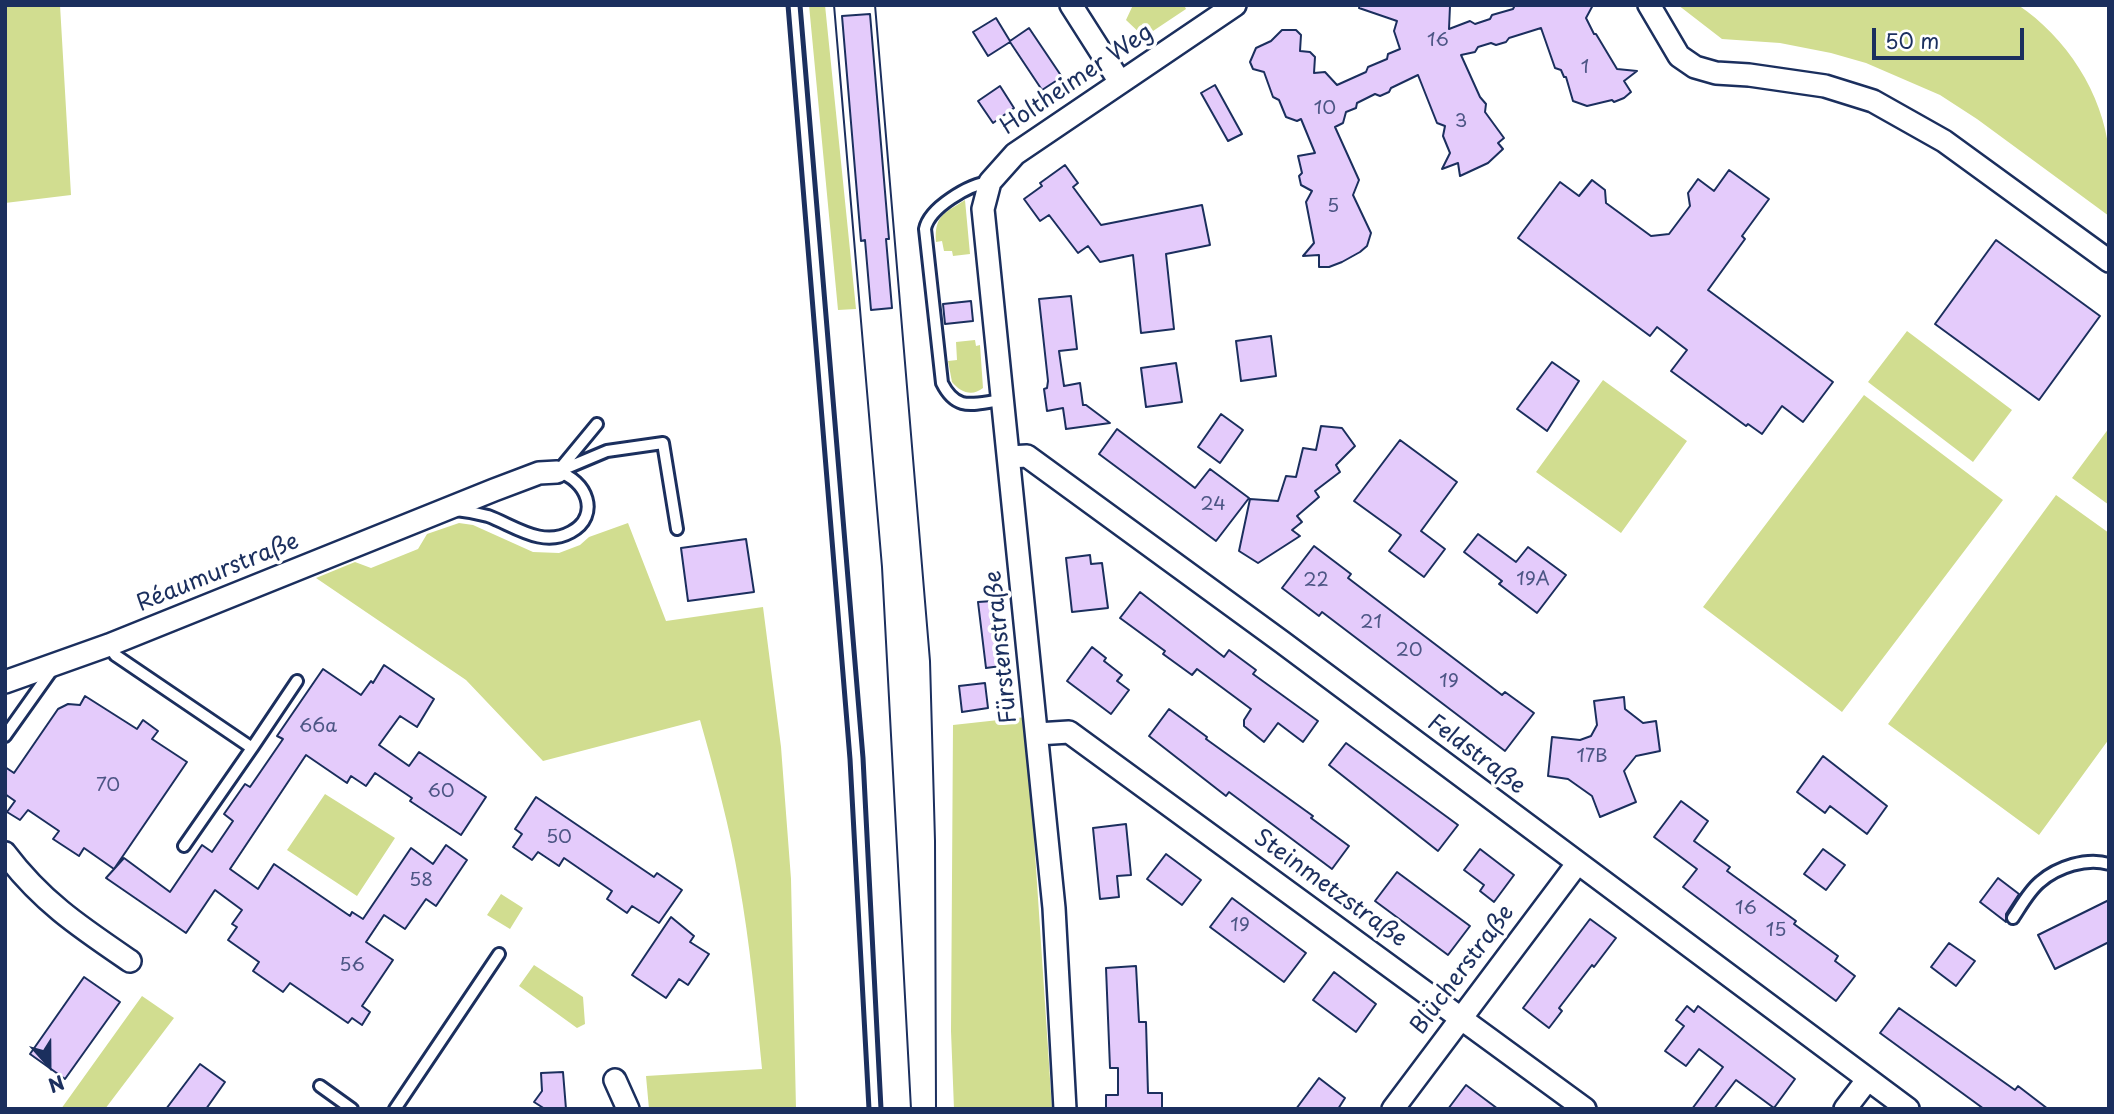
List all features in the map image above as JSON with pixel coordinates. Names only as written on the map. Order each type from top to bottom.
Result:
[{"type":"street","points":[[1072,5],[1120,82]]},
{"type":"street","name":"Holtheimer Weg","points":[[986,182],[1015,154],[1235,5]]},
{"type":"street","points":[[1650,5],[1679,56],[1696,67],[1716,73],[1825,86],[1873,101],[1944,141],[2109,261]]},
{"type":"street","name":"Fürstenstraße","points":[[986,182],[983,209],[1054,908],[1065,1109]]},
{"type":"street","name":"Feldstraße","points":[[1009,457],[1027,456],[1271,634],[1908,1109]]},
{"type":"street","name":"Réaumurstraße","points":[[5,682],[109,645],[539,473],[557,472]]},
{"type":"street","name":"Steinmetzstraße","points":[[1037,734],[1069,732],[1585,1109]]},
{"type":"street","points":[[5,853],[27,882],[70,920],[130,961]]},
{"type":"street","name":"Blücherstraße","points":[[1393,1109],[1577,864]]},
{"type":"street","points":[[1845,1109],[1868,1079]]},
{"type":"street","points":[[615,1080],[628,1109]]},
{"type":"lane","points":[[986,182],[970,186],[934,212],[927,222],[930,266],[942,383],[949,398],[962,405],[1003,400]]},
{"type":"lane","points":[[557,472],[597,424]]},
{"type":"lane","points":[[557,472],[607,451],[663,443],[677,529]]},
{"type":"lane","points":[[448,509],[487,516],[542,538],[558,537],[573,531],[586,517],[588,509],[584,491],[578,481],[557,472]]},
{"type":"lane","points":[[109,645],[114,656],[252,748]]},
{"type":"lane","points":[[5,736],[57,664]]},
{"type":"lane","points":[[184,846],[297,681]]},
{"type":"lane","points":[[2013,918],[2039,883],[2056,872],[2090,861],[2109,864]]},
{"type":"lane","points":[[395,1109],[499,954]]},
{"type":"lane","points":[[320,1086],[352,1109]]},
{"type":"green space","points":[[5,5],[60,5],[71,195],[5,203]]},
{"type":"green space","points":[[809,5],[825,5],[856,309],[838,310]]},
{"type":"green space","points":[[1133,5],[1184,5],[1186,9],[1144,37],[1126,20]]},
{"type":"green space","points":[[1678,5],[2018,5],[2052,33],[2079,68],[2090,88],[2099,109],[2109,152],[2109,216],[1940,95],[1866,63],[1831,53],[1780,43],[1722,39]]},
{"type":"green space","points":[[965,200],[970,254],[953,256],[952,251],[944,251],[942,241],[936,242],[937,226],[942,216]]},
{"type":"green space","points":[[1907,331],[2012,410],[1973,462],[1868,382]]},
{"type":"green space","points":[[975,340],[976,346],[980,345],[983,388],[970,393],[962,391],[952,382],[948,361],[957,360],[956,342]]},
{"type":"green space","points":[[1603,380],[1687,441],[1621,533],[1536,472]]},
{"type":"green space","points":[[1864,395],[2003,500],[1842,712],[1703,607]]},
{"type":"green space","points":[[2109,428],[2109,505],[2072,478]]},
{"type":"green space","points":[[2056,495],[2109,533],[2109,739],[2039,835],[1888,724]]},
{"type":"green space","points":[[459,523],[473,525],[533,552],[559,553],[580,545],[589,537],[628,523],[666,621],[763,607],[781,747],[791,879],[796,1109],[649,1109],[646,1076],[762,1069],[750,952],[739,882],[727,821],[700,720],[543,761],[466,680],[316,578],[355,562],[371,568],[418,549],[427,534]]},
{"type":"green space","points":[[1026,717],[1052,1109],[954,1109],[951,1031],[953,725]]},
{"type":"green space","points":[[325,794],[395,838],[357,896],[287,850]]},
{"type":"green space","points":[[501,894],[523,908],[510,929],[487,915]]},
{"type":"green space","points":[[534,965],[583,997],[585,1024],[577,1028],[519,986]]},
{"type":"green space","points":[[142,996],[174,1018],[105,1109],[61,1109]]},
{"type":"building","points":[[1360,5],[1450,6],[1449,29],[1470,21],[1475,24],[1490,19],[1492,15],[1513,9],[1515,5],[1593,5],[1586,18],[1617,69],[1637,71],[1624,81],[1631,92],[1624,98],[1587,106],[1573,101],[1566,77],[1561,70],[1555,68],[1541,28],[1509,38],[1506,42],[1478,47],[1475,52],[1461,55],[1480,97],[1486,104],[1485,112],[1504,138],[1498,143],[1503,149],[1488,163],[1460,176],[1458,163],[1442,169],[1450,153],[1443,136],[1445,126],[1437,123],[1418,75],[1391,88],[1389,92],[1380,96],[1375,94],[1357,103],[1356,108],[1346,112],[1343,123],[1335,127],[1359,180],[1353,195],[1371,233],[1367,246],[1360,252],[1329,267],[1319,267],[1319,255],[1303,256],[1314,243],[1306,202],[1312,191],[1301,185],[1299,176],[1302,173],[1298,156],[1315,153],[1301,119],[1297,121],[1286,117],[1279,100],[1273,97],[1264,72],[1253,69],[1250,62],[1256,48],[1271,41],[1282,30],[1296,30],[1301,35],[1300,51],[1310,52],[1315,57],[1314,73],[1325,72],[1337,85],[1366,72],[1368,67],[1387,59],[1388,54],[1400,49],[1394,31],[1397,21],[1359,8]]},
{"type":"building","points":[[870,14],[889,239],[886,239],[892,308],[871,310],[865,240],[861,241],[842,16]]},
{"type":"building","points":[[996,18],[1010,41],[1029,28],[1062,77],[1042,90],[1010,42],[988,56],[973,32]]},
{"type":"building","points":[[1215,85],[1242,134],[1228,141],[1201,93]]},
{"type":"building","points":[[1000,86],[1014,108],[993,123],[978,101]]},
{"type":"building","points":[[1065,165],[1078,183],[1073,187],[1101,225],[1202,205],[1210,245],[1166,254],[1174,329],[1141,333],[1133,255],[1100,262],[1088,246],[1078,253],[1049,215],[1040,221],[1024,199],[1042,186],[1040,183]]},
{"type":"building","points":[[1729,170],[1769,199],[1742,236],[1745,239],[1708,290],[1833,382],[1803,422],[1782,406],[1762,434],[1748,424],[1746,426],[1671,371],[1687,350],[1657,327],[1650,336],[1518,238],[1560,182],[1579,196],[1592,180],[1605,190],[1606,203],[1651,236],[1669,234],[1690,206],[1688,193],[1698,179],[1714,191]]},
{"type":"building","points":[[1996,240],[2100,316],[2039,400],[1935,324]]},
{"type":"building","points":[[1071,296],[1077,349],[1059,351],[1064,386],[1080,383],[1083,405],[1110,423],[1066,429],[1063,408],[1047,411],[1044,389],[1047,388],[1048,381],[1039,299]]},
{"type":"building","points":[[971,301],[973,321],[945,324],[943,304]]},
{"type":"building","points":[[1271,336],[1276,376],[1241,381],[1236,341]]},
{"type":"building","points":[[1552,362],[1579,381],[1547,431],[1517,409]]},
{"type":"building","points":[[1176,363],[1182,402],[1146,407],[1141,368]]},
{"type":"building","points":[[1221,414],[1243,430],[1220,463],[1198,447]]},
{"type":"building","points":[[1321,426],[1342,428],[1355,446],[1336,465],[1340,472],[1315,491],[1319,497],[1297,516],[1302,522],[1292,530],[1300,536],[1258,563],[1239,551],[1250,499],[1278,501],[1286,476],[1296,477],[1303,448],[1316,450]]},
{"type":"building","points":[[1117,429],[1195,488],[1210,469],[1249,498],[1216,541],[1099,454]]},
{"type":"building","points":[[1400,440],[1457,482],[1421,531],[1445,549],[1424,577],[1389,551],[1401,535],[1354,501]]},
{"type":"building","points":[[1478,534],[1516,562],[1528,547],[1566,575],[1537,613],[1499,584],[1502,581],[1464,552]]},
{"type":"building","points":[[746,539],[754,592],[688,601],[681,548]]},
{"type":"building","points":[[1314,546],[1351,574],[1348,578],[1502,695],[1505,692],[1534,713],[1505,751],[1322,612],[1319,616],[1282,588]]},
{"type":"building","points":[[1090,555],[1091,564],[1102,563],[1108,608],[1072,612],[1066,558]]},
{"type":"building","points":[[1140,592],[1224,657],[1229,650],[1256,670],[1253,674],[1318,721],[1303,742],[1278,723],[1264,742],[1244,726],[1244,720],[1251,709],[1197,669],[1192,675],[1120,618]]},
{"type":"building","points":[[993,601],[1001,666],[986,668],[978,602]]},
{"type":"building","points":[[1092,647],[1122,675],[1117,681],[1129,690],[1111,714],[1067,681]]},
{"type":"building","points":[[384,665],[434,699],[417,727],[400,716],[379,745],[409,766],[419,752],[486,797],[461,835],[410,801],[412,798],[375,773],[366,786],[351,776],[347,783],[306,755],[230,869],[258,889],[274,864],[350,916],[352,912],[363,919],[411,848],[433,864],[446,845],[467,860],[436,906],[426,899],[405,929],[384,915],[366,942],[393,960],[362,1006],[370,1012],[362,1025],[352,1018],[348,1023],[290,983],[283,992],[253,971],[259,962],[228,940],[237,927],[232,924],[242,910],[215,890],[186,933],[106,878],[124,858],[170,892],[202,845],[212,852],[233,821],[224,814],[245,784],[250,787],[283,739],[277,736],[323,669],[361,695],[371,681],[373,683]]},
{"type":"building","points":[[985,683],[988,708],[962,712],[959,686]]},
{"type":"building","points":[[85,696],[137,729],[143,720],[158,731],[152,739],[187,762],[114,869],[84,848],[79,856],[53,839],[59,831],[28,810],[20,820],[7,812],[15,801],[5,794],[5,767],[14,773],[58,709],[68,704],[80,705]]},
{"type":"building","points":[[1624,697],[1625,709],[1643,723],[1656,721],[1660,751],[1636,756],[1624,771],[1636,802],[1600,817],[1592,796],[1568,779],[1548,776],[1552,737],[1580,740],[1591,736],[1597,725],[1594,701]]},
{"type":"building","points":[[1169,709],[1349,846],[1332,869],[1229,792],[1226,796],[1149,736]]},
{"type":"building","points":[[1346,743],[1458,825],[1438,851],[1329,765]]},
{"type":"building","points":[[1823,756],[1887,806],[1867,834],[1830,806],[1825,813],[1797,792]]},
{"type":"building","points":[[536,797],[654,877],[657,873],[682,890],[659,923],[632,906],[627,913],[607,899],[612,891],[564,858],[559,866],[538,852],[532,860],[513,847],[522,834],[515,829]]},
{"type":"building","points":[[1681,801],[1708,821],[1694,841],[1730,867],[1727,871],[1796,921],[1794,924],[1838,956],[1835,961],[1855,976],[1836,1001],[1683,887],[1697,869],[1654,837]]},
{"type":"building","points":[[1126,824],[1131,875],[1117,876],[1119,897],[1100,899],[1093,828]]},
{"type":"building","points":[[1480,849],[1514,875],[1494,902],[1480,891],[1484,885],[1464,870]]},
{"type":"building","points":[[1823,849],[1845,865],[1826,890],[1804,874]]},
{"type":"building","points":[[1166,854],[1201,880],[1182,905],[1147,879]]},
{"type":"building","points":[[1397,872],[1470,926],[1448,955],[1375,901]]},
{"type":"building","points":[[1998,878],[2019,894],[2006,914],[2006,922],[1980,902]]},
{"type":"building","points":[[1232,898],[1306,953],[1284,982],[1210,927]]},
{"type":"building","points":[[2109,900],[2109,942],[2055,969],[2038,935]]},
{"type":"building","points":[[671,917],[694,936],[690,942],[709,954],[688,985],[679,979],[666,998],[632,975]]},
{"type":"building","points":[[1590,919],[1616,938],[1559,1008],[1562,1011],[1549,1028],[1523,1008]]},
{"type":"building","points":[[1949,943],[1975,961],[1956,986],[1931,967]]},
{"type":"building","points":[[1136,966],[1139,1022],[1146,1022],[1148,1093],[1162,1093],[1162,1109],[1106,1109],[1106,1095],[1118,1095],[1118,1068],[1110,1068],[1106,968]]},
{"type":"building","points":[[1334,972],[1376,1004],[1356,1032],[1313,1000]]},
{"type":"building","points":[[84,977],[120,1002],[65,1079],[30,1054]]},
{"type":"building","points":[[1687,1006],[1694,1012],[1698,1006],[1795,1079],[1774,1108],[1736,1080],[1714,1109],[1692,1109],[1723,1067],[1699,1049],[1686,1066],[1665,1051],[1684,1026],[1676,1020]]},
{"type":"building","points":[[1899,1008],[2015,1090],[2018,1086],[2048,1109],[1984,1109],[1880,1033]]},
{"type":"building","points":[[200,1064],[225,1082],[206,1109],[166,1109]]},
{"type":"building","points":[[563,1072],[566,1109],[545,1109],[534,1102],[542,1091],[541,1073]]},
{"type":"building","points":[[1319,1078],[1345,1098],[1338,1109],[1296,1109]]},
{"type":"building","points":[[1466,1085],[1498,1109],[1448,1109]]},
{"type":"tram line","points":[[834,5],[882,567],[911,1109]]},
{"type":"tram line","points":[[875,5],[930,661],[935,841],[936,1109]]},
{"type":"railway","points":[[788,5],[850,759],[869,1109]]},
{"type":"railway","points":[[800,5],[863,758],[881,1109]]}]
